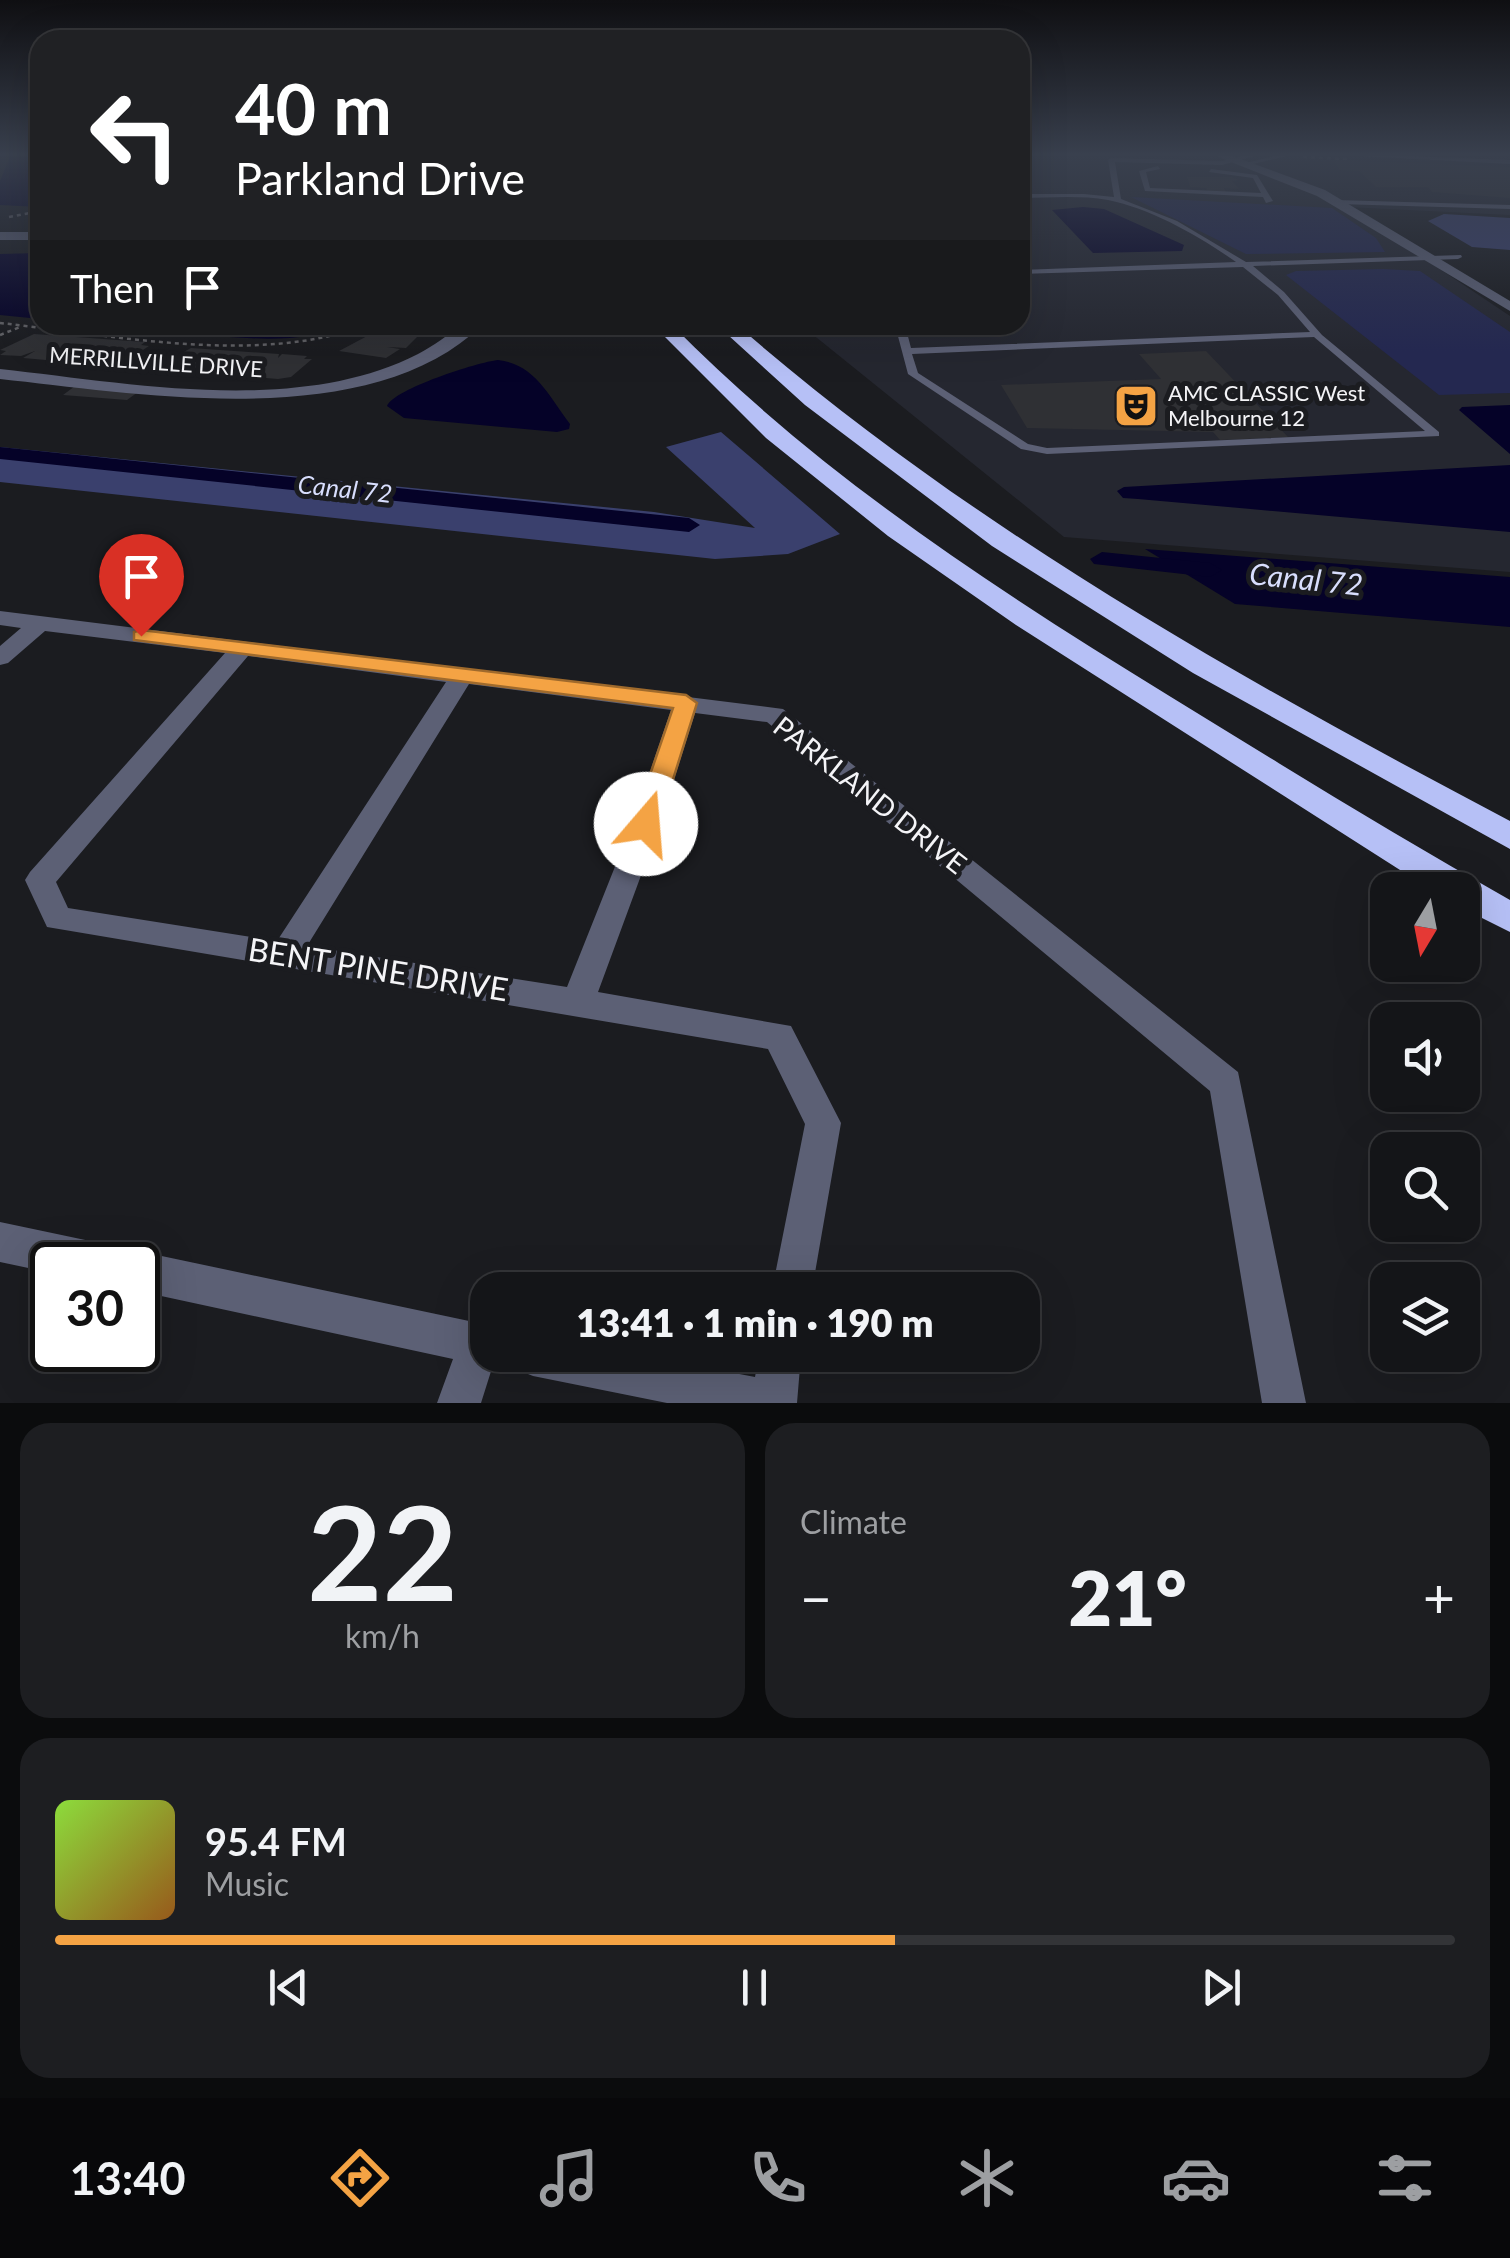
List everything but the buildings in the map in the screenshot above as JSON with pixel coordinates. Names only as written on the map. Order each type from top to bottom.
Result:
[{"type":"highway","points":[[671,335],[709,377],[797,451],[982,594],[1433,872]]},
{"type":"highway","points":[[738,335],[881,455],[1041,566],[1337,744],[1510,836]]},
{"type":"highway","points":[[1480,900],[1510,918]]},
{"type":"street","points":[[1368,219],[1510,307]]},
{"type":"street","points":[[1396,219],[1510,290]]},
{"type":"street","points":[[0,236],[30,236]]},
{"type":"street","name":"MERRILLVILLE DRIVE","points":[[0,374],[166,390],[278,392],[336,385],[398,368],[449,345],[462,335]]},
{"type":"street","name":"PARKLAND DRIVE","points":[[0,618],[774,715],[1226,1082],[1284,1403]]},
{"type":"street","points":[[0,658],[40,623]]},
{"type":"street","name":"BENT PINE DRIVE","points":[[242,649],[40,880],[58,918],[779,1036],[823,1123],[795,1272]]},
{"type":"street","points":[[285,956],[462,676]]},
{"type":"street","points":[[578,1002],[646,824],[686,703]]},
{"type":"street","points":[[0,1242],[30,1248]]},
{"type":"street","points":[[160,1276],[470,1342]]},
{"type":"street","points":[[458,1403],[471,1372]]},
{"type":"street","points":[[618,1372],[773,1403],[778,1372]]},
{"type":"lane","points":[[905,335],[905,351],[913,374],[1025,448],[1435,434],[1317,334],[1310,320],[1224,248],[1160,219]]},
{"type":"lane","points":[[1030,272],[1458,257]]},
{"type":"lane","points":[[1048,271],[1057,284]]},
{"type":"lane","points":[[905,351],[1317,334]]},
{"type":"path","points":[[0,323],[30,326]]},
{"type":"path","points":[[0,335],[23,325]]},
{"type":"path","points":[[145,335],[280,346],[333,340],[344,335]]},
{"type":"shaded area","points":[[1030,219],[1366,219],[1510,316],[1510,572],[1064,537],[813,335],[1030,335]]},
{"type":"shaded area","points":[[1176,219],[1349,219],[1376,238],[1385,252],[1246,254]]},
{"type":"shaded area","points":[[1510,219],[1510,250],[1472,247],[1428,221]]},
{"type":"shaded area","points":[[1296,271],[1420,271],[1510,332],[1510,393],[1439,395],[1286,275]]},
{"type":"shaded area","points":[[721,432],[840,534],[788,554],[715,559],[0,482],[0,447],[654,512],[755,528],[666,447]]},
{"type":"water","points":[[1061,219],[1127,219],[1184,245],[1182,251],[1093,253]]},
{"type":"water","points":[[30,253],[30,318],[0,315],[0,254]]},
{"type":"water","points":[[205,335],[311,335],[266,339]]},
{"type":"water","points":[[498,360],[532,375],[570,424],[569,429],[557,432],[404,418],[387,406],[420,385]]},
{"type":"water","points":[[1510,405],[1510,454],[1459,410],[1462,407]]},
{"type":"water","points":[[1510,465],[1510,532],[1123,498],[1117,491],[1124,487]]},
{"type":"water","points":[[1145,549],[1510,577],[1510,627],[1235,604]]},
{"type":"waterway","name":"Canal 72","points":[[0,453],[689,525]]},
{"type":"waterway","name":"Canal 72","points":[[1102,559],[1210,570]]},
{"type":"place","name":"AMC CLASSIC West Melbourne 12","points":[[1136,406]]},
{"type":"route","points":[[141,636],[686,703],[646,824]]}]
